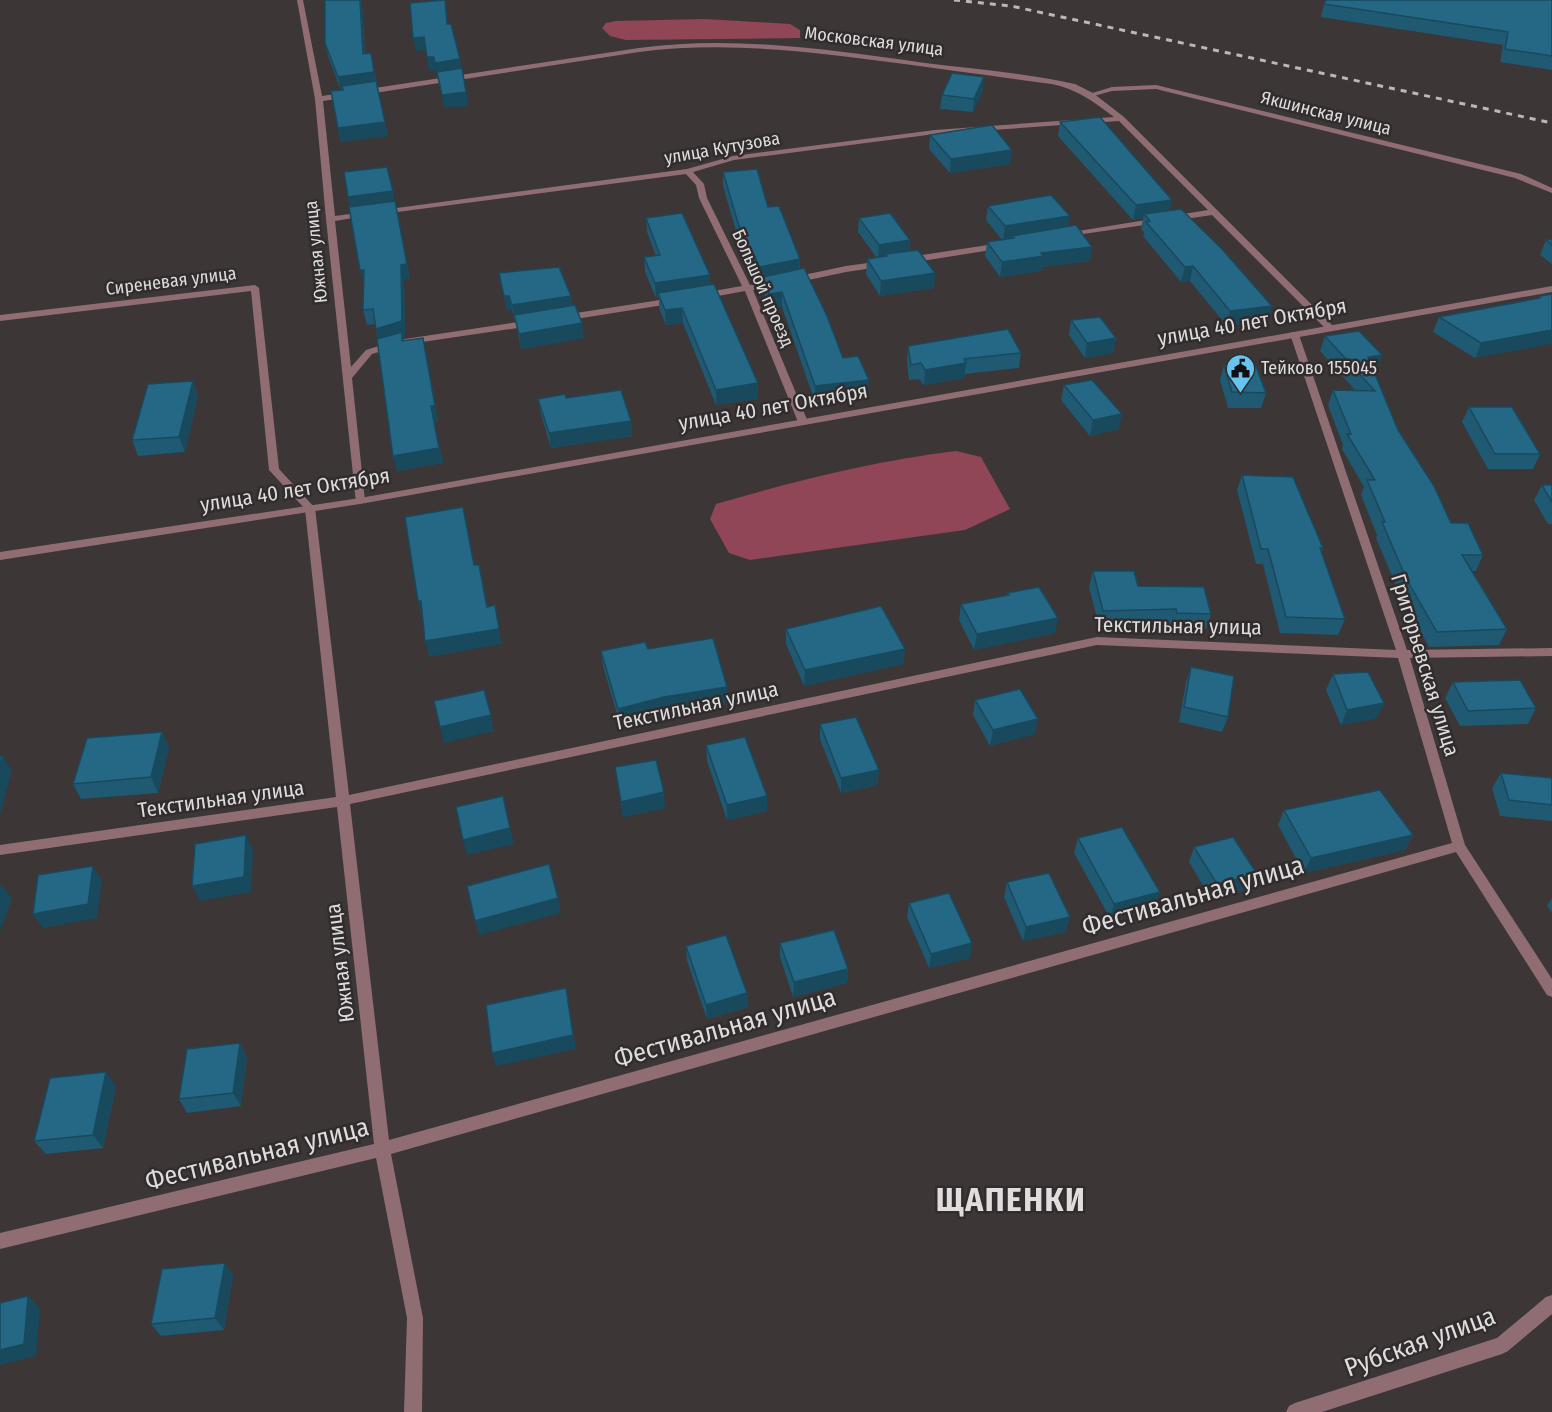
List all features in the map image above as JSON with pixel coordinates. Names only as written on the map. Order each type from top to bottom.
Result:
[{"type":"street","name":"Южная улица","points":[[300,0],[319,99],[360,501]]},
{"type":"street","name":"Московская улица","points":[[319,99],[639,50],[724,44],[801,48],[965,69],[1072,86],[1090,95],[1121,119],[1330,328]]},
{"type":"street","name":"Якшинская улица","points":[[1090,95],[1112,89],[1156,87],[1518,176],[1552,191]]},
{"type":"street","name":"улица Кутузова","points":[[330,219],[688,171],[733,158],[935,132],[1121,119]]},
{"type":"street","name":"Большой проезд","points":[[688,171],[700,184],[703,198],[748,289],[803,422]]},
{"type":"street","points":[[1052,238],[1213,212]]},
{"type":"street","points":[[902,262],[1005,245]]},
{"type":"street","points":[[690,298],[846,269],[891,263]]},
{"type":"street","name":"Сиреневая улица","points":[[0,318],[255,288],[274,470],[310,508]]},
{"type":"street","name":"улица 40 лет Октября","points":[[0,556],[360,501],[1552,289]]},
{"type":"street","points":[[550,320],[678,300]]},
{"type":"street","points":[[347,378],[369,352],[401,342],[539,322]]},
{"type":"street","name":"Григорьевская улица","points":[[1295,334],[1403,654],[1460,846],[1552,991]]},
{"type":"street","name":"Южная улица","points":[[310,508],[382,1149],[415,1318],[413,1412]]},
{"type":"street","name":"Текстильная улица","points":[[0,850],[342,801],[1097,640],[1403,654],[1552,652]]},
{"type":"street","name":"Фестивальная улица","points":[[0,1241],[382,1149],[1460,846]]},
{"type":"street","name":"Рубская улица","points":[[1295,1412],[1502,1345],[1552,1303]]},
{"type":"shaded area","points":[[705,19],[790,24],[800,30],[800,38],[626,40],[610,36],[602,28],[606,23],[616,21]]},
{"type":"shaded area","points":[[956,451],[981,457],[1010,509],[965,530],[750,560],[729,553],[710,519],[716,504],[865,466]]},
{"type":"building","points":[[325,0],[360,0],[363,54],[371,53],[374,72],[338,77],[325,43]]},
{"type":"building","points":[[445,0],[447,24],[451,24],[460,59],[435,63],[434,57],[427,57],[424,37],[413,38],[410,3]]},
{"type":"building","points":[[1326,0],[1552,0],[1552,56],[1505,49],[1508,32],[1324,4]]},
{"type":"building","points":[[462,68],[466,92],[442,95],[437,72]]},
{"type":"building","points":[[952,73],[984,77],[974,99],[942,95]]},
{"type":"building","points":[[376,81],[385,122],[338,128],[331,91],[343,90],[342,86]]},
{"type":"building","points":[[1100,117],[1172,200],[1136,205],[1060,122]]},
{"type":"building","points":[[992,125],[1012,150],[951,159],[930,135]]},
{"type":"building","points":[[387,167],[393,191],[348,197],[344,172]]},
{"type":"building","points":[[757,169],[768,207],[779,206],[800,259],[759,267],[756,259],[753,260],[738,223],[723,172]]},
{"type":"building","points":[[1051,195],[1070,216],[1005,226],[988,206]]},
{"type":"building","points":[[395,201],[407,264],[401,265],[402,321],[376,329],[373,309],[363,310],[364,270],[360,270],[349,207]]},
{"type":"building","points":[[1181,209],[1221,248],[1272,306],[1230,311],[1193,266],[1185,267],[1146,222],[1150,221],[1144,214]]},
{"type":"building","points":[[682,213],[710,275],[655,283],[644,257],[660,255],[646,218]]},
{"type":"building","points":[[890,213],[910,240],[879,245],[859,218]]},
{"type":"building","points":[[1076,225],[1092,247],[1041,253],[1044,256],[1002,262],[987,242],[1014,238],[1012,236]]},
{"type":"building","points":[[918,250],[935,273],[881,281],[867,259],[887,256],[885,254]]},
{"type":"building","points":[[559,267],[571,296],[512,305],[509,296],[504,296],[499,273]]},
{"type":"building","points":[[804,268],[827,316],[843,358],[858,356],[869,380],[815,386],[782,292],[769,294],[763,277]]},
{"type":"building","points":[[714,284],[758,383],[716,390],[682,308],[665,310],[658,293]]},
{"type":"building","points":[[1552,294],[1552,330],[1481,343],[1439,317],[1540,298],[1540,296]]},
{"type":"building","points":[[575,305],[582,323],[519,334],[514,315]]},
{"type":"building","points":[[1100,317],[1116,338],[1087,343],[1071,320]]},
{"type":"building","points":[[1008,329],[1021,353],[964,359],[966,363],[925,370],[921,363],[911,365],[908,346]]},
{"type":"building","points":[[1359,331],[1382,355],[1368,357],[1398,430],[1434,486],[1451,523],[1468,523],[1483,555],[1462,555],[1507,629],[1437,632],[1407,580],[1367,480],[1375,480],[1347,434],[1351,434],[1333,390],[1375,391],[1325,336]]},
{"type":"building","points":[[402,332],[402,341],[423,338],[435,406],[431,406],[439,448],[393,456],[377,339]]},
{"type":"building","points":[[1224,365],[1256,366],[1266,393],[1232,392]]},
{"type":"building","points":[[1092,380],[1122,414],[1093,420],[1064,385]]},
{"type":"building","points":[[193,381],[179,437],[132,440],[148,384]]},
{"type":"building","points":[[621,390],[631,421],[549,433],[538,399],[565,394],[566,398]]},
{"type":"building","points":[[1469,407],[1512,407],[1540,454],[1495,454]]},
{"type":"building","points":[[1242,475],[1293,477],[1323,548],[1320,548],[1345,619],[1286,617],[1268,549],[1261,549]]},
{"type":"building","points":[[1542,485],[1552,485],[1552,502]]},
{"type":"building","points":[[463,507],[474,565],[479,565],[487,607],[495,605],[499,629],[425,641],[421,601],[418,601],[405,517]]},
{"type":"building","points":[[1093,571],[1134,571],[1138,586],[1204,587],[1211,614],[1177,613],[1176,609],[1103,611]]},
{"type":"building","points":[[1039,587],[1058,618],[977,634],[961,604],[1009,595],[1007,593]]},
{"type":"building","points":[[881,606],[905,649],[805,670],[786,629]]},
{"type":"building","points":[[713,638],[727,687],[664,697],[618,709],[601,651],[645,642],[648,649]]},
{"type":"building","points":[[1191,667],[1234,676],[1228,717],[1184,707]]},
{"type":"building","points":[[1368,672],[1384,703],[1347,710],[1333,674]]},
{"type":"building","points":[[1520,680],[1536,708],[1468,711],[1453,682]]},
{"type":"building","points":[[1020,689],[1038,719],[993,730],[975,700]]},
{"type":"building","points":[[484,690],[491,715],[440,727],[434,701]]},
{"type":"building","points":[[856,717],[879,770],[841,778],[820,724]]},
{"type":"building","points":[[162,732],[151,777],[73,784],[87,738]]},
{"type":"building","points":[[745,737],[767,796],[727,805],[706,745]]},
{"type":"building","points":[[656,760],[664,792],[621,802],[615,767]]},
{"type":"building","points":[[1501,773],[1552,778],[1552,805],[1509,800]]},
{"type":"building","points":[[1380,790],[1413,835],[1311,858],[1284,810]]},
{"type":"building","points":[[503,796],[510,828],[463,840],[456,807]]},
{"type":"building","points":[[1122,827],[1160,892],[1114,904],[1078,838]]},
{"type":"building","points":[[246,835],[244,877],[192,886],[195,844]]},
{"type":"building","points":[[1233,837],[1257,874],[1217,884],[1194,847]]},
{"type":"building","points":[[549,864],[558,898],[475,921],[467,886]]},
{"type":"building","points":[[93,866],[88,904],[33,914],[38,875]]},
{"type":"building","points":[[1049,873],[1070,917],[1026,927],[1007,882]]},
{"type":"building","points":[[949,893],[972,943],[931,954],[909,903]]},
{"type":"building","points":[[834,930],[848,969],[794,982],[780,943]]},
{"type":"building","points":[[726,935],[747,993],[706,1005],[686,946]]},
{"type":"building","points":[[566,988],[573,1035],[492,1053],[486,1005]]},
{"type":"building","points":[[240,1043],[233,1093],[179,1099],[187,1049]]},
{"type":"building","points":[[106,1072],[93,1135],[34,1141],[50,1078]]},
{"type":"building","points":[[225,1263],[215,1318],[151,1324],[162,1269]]},
{"type":"building","points":[[28,1296],[24,1344],[0,1350],[0,1303]]},
{"type":"railway","points":[[954,0],[1011,6],[1552,123]]},
{"type":"place","name":"Тейково 155045","points":[[1240,394]]},
{"type":"district","name":"ЩАПЕНКИ","points":[[1011,1200]]}]
